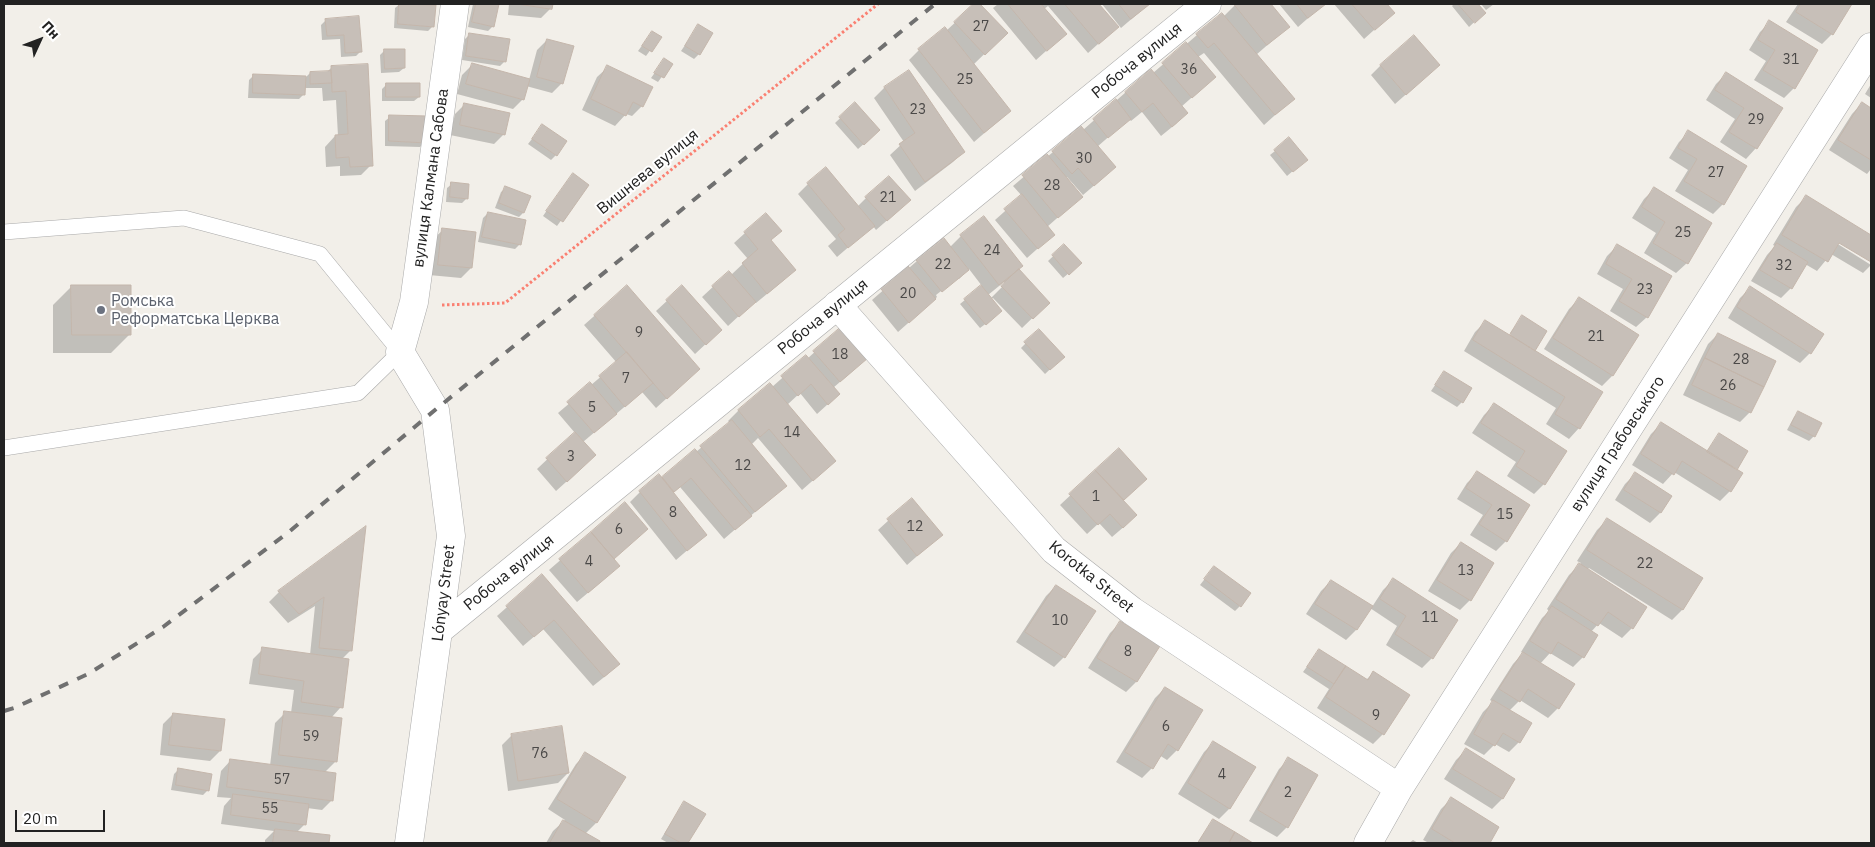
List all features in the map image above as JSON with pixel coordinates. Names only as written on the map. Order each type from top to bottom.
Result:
[{"type":"street","name":"вулиця Калмана Сабова","points":[[400,352],[414,302],[455,4]]},
{"type":"street","name":"Робоча вулиця","points":[[440,630],[1207,4]]},
{"type":"street","name":"вулиця Грабовського","points":[[1368,843],[1399,788],[1871,46]]},
{"type":"street","name":"Korotka Street","points":[[838,305],[1054,550],[1132,611],[1399,788]]},
{"type":"street","name":"Lónyay Street","points":[[400,352],[435,410],[451,536],[440,630],[409,843]]},
{"type":"lane","points":[[4,232],[184,218],[320,254],[400,352],[358,392],[4,448]]},
{"type":"path","name":"Вишнева вулиця","points":[[414,302],[440,306],[505,303],[878,4]]},
{"type":"building","points":[[399,4],[436,5],[434,27],[398,24]]},
{"type":"building","points":[[476,4],[499,4],[494,27],[472,22]]},
{"type":"building","points":[[518,4],[553,4],[552,9]]},
{"type":"building","points":[[973,4],[980,4],[1008,33],[985,55],[954,22]]},
{"type":"building","points":[[1008,4],[1041,4],[1067,34],[1047,51]]},
{"type":"building","points":[[1065,4],[1099,4],[1119,27],[1099,44]]},
{"type":"building","points":[[1119,4],[1150,4],[1131,19]]},
{"type":"building","points":[[1234,4],[1271,4],[1290,27],[1267,45]]},
{"type":"building","points":[[1297,4],[1326,4],[1308,18]]},
{"type":"building","points":[[1352,4],[1387,4],[1395,13],[1375,30]]},
{"type":"building","points":[[1458,4],[1478,4],[1486,13],[1475,23]]},
{"type":"building","points":[[1801,4],[1852,4],[1833,35],[1796,12]]},
{"type":"building","points":[[1222,13],[1295,99],[1275,115],[1214,43],[1208,48],[1196,34]]},
{"type":"building","points":[[359,16],[362,52],[345,53],[344,35],[327,36],[325,19]]},
{"type":"building","points":[[1769,20],[1818,50],[1795,89],[1763,70],[1775,50],[1758,40]]},
{"type":"building","points":[[698,24],[713,33],[700,55],[685,46]]},
{"type":"building","points":[[945,27],[1011,111],[984,133],[918,49]]},
{"type":"building","points":[[652,31],[662,37],[652,52],[642,46]]},
{"type":"building","points":[[469,33],[510,39],[506,62],[466,56]]},
{"type":"building","points":[[1414,35],[1440,65],[1406,95],[1380,65]]},
{"type":"building","points":[[547,39],[574,46],[563,84],[537,77]]},
{"type":"building","points":[[1186,42],[1216,77],[1192,98],[1162,63]]},
{"type":"building","points":[[384,49],[405,49],[405,68],[385,69]]},
{"type":"building","points":[[664,58],[673,64],[664,78],[654,73]]},
{"type":"building","points":[[472,63],[530,79],[524,100],[466,84]]},
{"type":"building","points":[[368,64],[373,166],[350,167],[349,157],[336,158],[335,135],[348,134],[346,91],[332,92],[331,66]]},
{"type":"building","points":[[607,65],[653,87],[643,107],[633,102],[626,116],[591,99]]},
{"type":"building","points":[[1151,69],[1188,113],[1172,127],[1153,103],[1142,112],[1125,92]]},
{"type":"building","points":[[909,70],[965,152],[925,182],[899,144],[915,133],[884,87]]},
{"type":"building","points":[[331,71],[332,83],[310,84],[310,72]]},
{"type":"building","points":[[1726,72],[1783,108],[1757,149],[1729,132],[1744,108],[1715,90]]},
{"type":"building","points":[[253,74],[306,76],[305,95],[253,93]]},
{"type":"building","points":[[386,83],[420,83],[420,97],[386,97]]},
{"type":"building","points":[[1116,99],[1131,119],[1108,138],[1093,119]]},
{"type":"building","points":[[855,102],[880,130],[864,145],[839,117]]},
{"type":"building","points":[[1862,102],[1871,108],[1871,160],[1838,140]]},
{"type":"building","points":[[464,103],[510,113],[505,135],[460,125]]},
{"type":"building","points":[[389,115],[427,116],[426,143],[389,141]]},
{"type":"building","points":[[542,124],[567,141],[557,156],[532,139]]},
{"type":"building","points":[[1081,126],[1116,167],[1094,186],[1078,168],[1072,174],[1052,151]]},
{"type":"building","points":[[1688,130],[1747,166],[1724,205],[1684,181],[1697,159],[1678,148]]},
{"type":"building","points":[[1289,137],[1308,160],[1293,172],[1274,150]]},
{"type":"building","points":[[1047,154],[1083,197],[1058,218],[1022,175]]},
{"type":"building","points":[[826,167],[875,226],[848,248],[838,235],[845,229],[807,183]]},
{"type":"building","points":[[573,173],[589,185],[563,222],[546,211]]},
{"type":"building","points":[[889,176],[911,200],[887,221],[865,197]]},
{"type":"building","points":[[451,182],[469,184],[468,199],[450,197]]},
{"type":"building","points":[[505,186],[531,196],[524,213],[499,203]]},
{"type":"building","points":[[1654,187],[1712,223],[1688,264],[1653,243],[1665,222],[1642,207]]},
{"type":"building","points":[[1022,194],[1055,235],[1038,249],[1004,209]]},
{"type":"building","points":[[1806,195],[1871,235],[1871,262],[1839,243],[1828,262],[1782,235]]},
{"type":"building","points":[[488,212],[526,220],[521,245],[482,237]]},
{"type":"building","points":[[766,213],[782,231],[771,240],[796,270],[767,294],[742,263],[758,249],[744,232]]},
{"type":"building","points":[[984,216],[1023,266],[999,285],[960,235]]},
{"type":"building","points":[[442,228],[476,232],[472,268],[438,265]]},
{"type":"building","points":[[944,238],[969,270],[942,292],[916,260]]},
{"type":"building","points":[[1777,243],[1808,262],[1792,289],[1760,270]]},
{"type":"building","points":[[1064,244],[1082,263],[1069,275],[1052,255]]},
{"type":"building","points":[[1617,244],[1672,276],[1648,318],[1619,301],[1632,279],[1606,264]]},
{"type":"building","points":[[908,266],[936,299],[909,323],[881,289]]},
{"type":"building","points":[[1019,269],[1050,303],[1033,319],[1001,286]]},
{"type":"building","points":[[729,271],[756,302],[739,317],[712,286]]},
{"type":"building","name":"Ромська Реформатська Церква","points":[[71,285],[131,285],[131,335],[72,335]]},
{"type":"building","points":[[627,285],[700,369],[667,399],[594,315]]},
{"type":"building","points":[[682,285],[722,330],[706,345],[666,300]]},
{"type":"building","points":[[981,285],[1002,311],[986,325],[964,299]]},
{"type":"building","points":[[1750,286],[1824,334],[1811,354],[1737,307]]},
{"type":"building","points":[[1579,297],[1639,335],[1613,376],[1553,338]]},
{"type":"building","points":[[1522,315],[1547,331],[1535,351],[1510,335]]},
{"type":"building","points":[[1485,320],[1603,392],[1580,429],[1555,414],[1565,397],[1473,340]]},
{"type":"building","points":[[841,327],[868,358],[840,382],[813,351]]},
{"type":"building","points":[[1039,329],[1065,357],[1050,370],[1024,342]]},
{"type":"building","points":[[1718,333],[1776,361],[1764,387],[1705,358]]},
{"type":"building","points":[[627,352],[653,383],[625,407],[599,376]]},
{"type":"building","points":[[806,355],[840,394],[828,405],[811,384],[798,396],[781,376]]},
{"type":"building","points":[[1705,358],[1764,387],[1751,413],[1692,385]]},
{"type":"building","points":[[1444,371],[1472,388],[1463,403],[1435,385]]},
{"type":"building","points":[[590,382],[617,414],[594,433],[567,402]]},
{"type":"building","points":[[770,383],[836,461],[813,481],[769,429],[760,437],[738,410]]},
{"type":"building","points":[[1494,403],[1567,451],[1545,485],[1516,466],[1525,451],[1481,423]]},
{"type":"building","points":[[1798,411],[1822,423],[1815,437],[1791,425]]},
{"type":"building","points":[[732,420],[787,486],[755,512],[700,446]]},
{"type":"building","points":[[1661,422],[1743,473],[1731,492],[1682,461],[1674,475],[1641,454]]},
{"type":"building","points":[[575,432],[596,455],[567,482],[546,458]]},
{"type":"building","points":[[1719,433],[1748,451],[1737,470],[1707,452]]},
{"type":"building","points":[[1119,448],[1147,479],[1124,500],[1095,470]]},
{"type":"building","points":[[695,449],[752,516],[735,530],[691,478],[674,492],[662,477]]},
{"type":"building","points":[[1095,470],[1137,515],[1123,528],[1110,514],[1098,525],[1069,494]]},
{"type":"building","points":[[1477,471],[1530,505],[1507,542],[1479,524],[1492,505],[1466,488]]},
{"type":"building","points":[[1635,472],[1672,496],[1661,513],[1624,490]]},
{"type":"building","points":[[659,474],[707,535],[687,551],[639,491]]},
{"type":"building","points":[[912,498],[943,535],[917,556],[887,519]]},
{"type":"building","points":[[625,502],[648,529],[614,559],[591,532]]},
{"type":"building","points":[[1607,518],[1703,578],[1683,610],[1587,550]]},
{"type":"building","points":[[366,526],[352,651],[319,648],[324,597],[299,614],[278,591]]},
{"type":"building","points":[[591,532],[620,566],[588,593],[559,559]]},
{"type":"building","points":[[1461,542],[1494,563],[1471,601],[1437,580]]},
{"type":"building","points":[[1579,563],[1647,607],[1633,629],[1608,612],[1598,626],[1556,599]]},
{"type":"building","points":[[1214,566],[1251,593],[1241,607],[1204,579]]},
{"type":"building","points":[[542,574],[620,664],[604,677],[554,620],[534,637],[506,606]]},
{"type":"building","points":[[1393,578],[1458,620],[1433,659],[1395,634],[1406,616],[1380,599]]},
{"type":"building","points":[[1331,580],[1373,606],[1357,630],[1315,604]]},
{"type":"building","points":[[1056,585],[1096,611],[1065,658],[1025,632]]},
{"type":"building","points":[[1552,606],[1598,635],[1584,658],[1558,642],[1551,654],[1530,641]]},
{"type":"building","points":[[1120,621],[1160,646],[1137,682],[1097,658]]},
{"type":"building","points":[[262,647],[349,659],[343,708],[301,702],[304,681],[259,674]]},
{"type":"building","points":[[1319,649],[1346,666],[1334,684],[1307,667]]},
{"type":"building","points":[[1523,652],[1575,684],[1559,709],[1528,689],[1520,702],[1499,689]]},
{"type":"building","points":[[1346,666],[1368,680],[1373,671],[1410,695],[1384,735],[1326,697]]},
{"type":"building","points":[[1165,687],[1203,710],[1178,751],[1168,744],[1153,769],[1125,752]]},
{"type":"building","points":[[1493,700],[1532,723],[1520,743],[1503,733],[1495,746],[1474,734]]},
{"type":"building","points":[[284,711],[342,718],[337,762],[279,755]]},
{"type":"building","points":[[173,713],[225,719],[221,751],[169,745]]},
{"type":"building","points":[[562,726],[569,773],[518,781],[511,734]]},
{"type":"building","points":[[1213,741],[1256,767],[1230,809],[1188,783]]},
{"type":"building","points":[[1466,748],[1515,779],[1503,799],[1453,769]]},
{"type":"building","points":[[585,752],[626,777],[597,823],[557,799]]},
{"type":"building","points":[[1288,757],[1318,775],[1288,828],[1258,810]]},
{"type":"building","points":[[230,759],[336,773],[333,801],[227,787]]},
{"type":"building","points":[[178,768],[212,774],[209,791],[176,785]]},
{"type":"building","points":[[233,794],[309,804],[306,825],[231,815]]},
{"type":"building","points":[[1451,797],[1499,827],[1490,843],[1455,843],[1432,829]]},
{"type":"building","points":[[684,801],[706,814],[688,843],[681,843],[665,834]]},
{"type":"building","points":[[1213,819],[1235,832],[1229,843],[1198,843]]},
{"type":"building","points":[[563,820],[600,841],[599,843],[550,843]]},
{"type":"building","points":[[275,829],[330,835],[329,843],[273,843]]},
{"type":"building","points":[[1235,832],[1253,843],[1229,843]]},
{"type":"railway","points":[[4,711],[88,674],[163,627],[290,531],[435,410],[935,4]]},
{"type":"place","name":"Ромська Реформатська Церква","points":[[101,310]]}]
